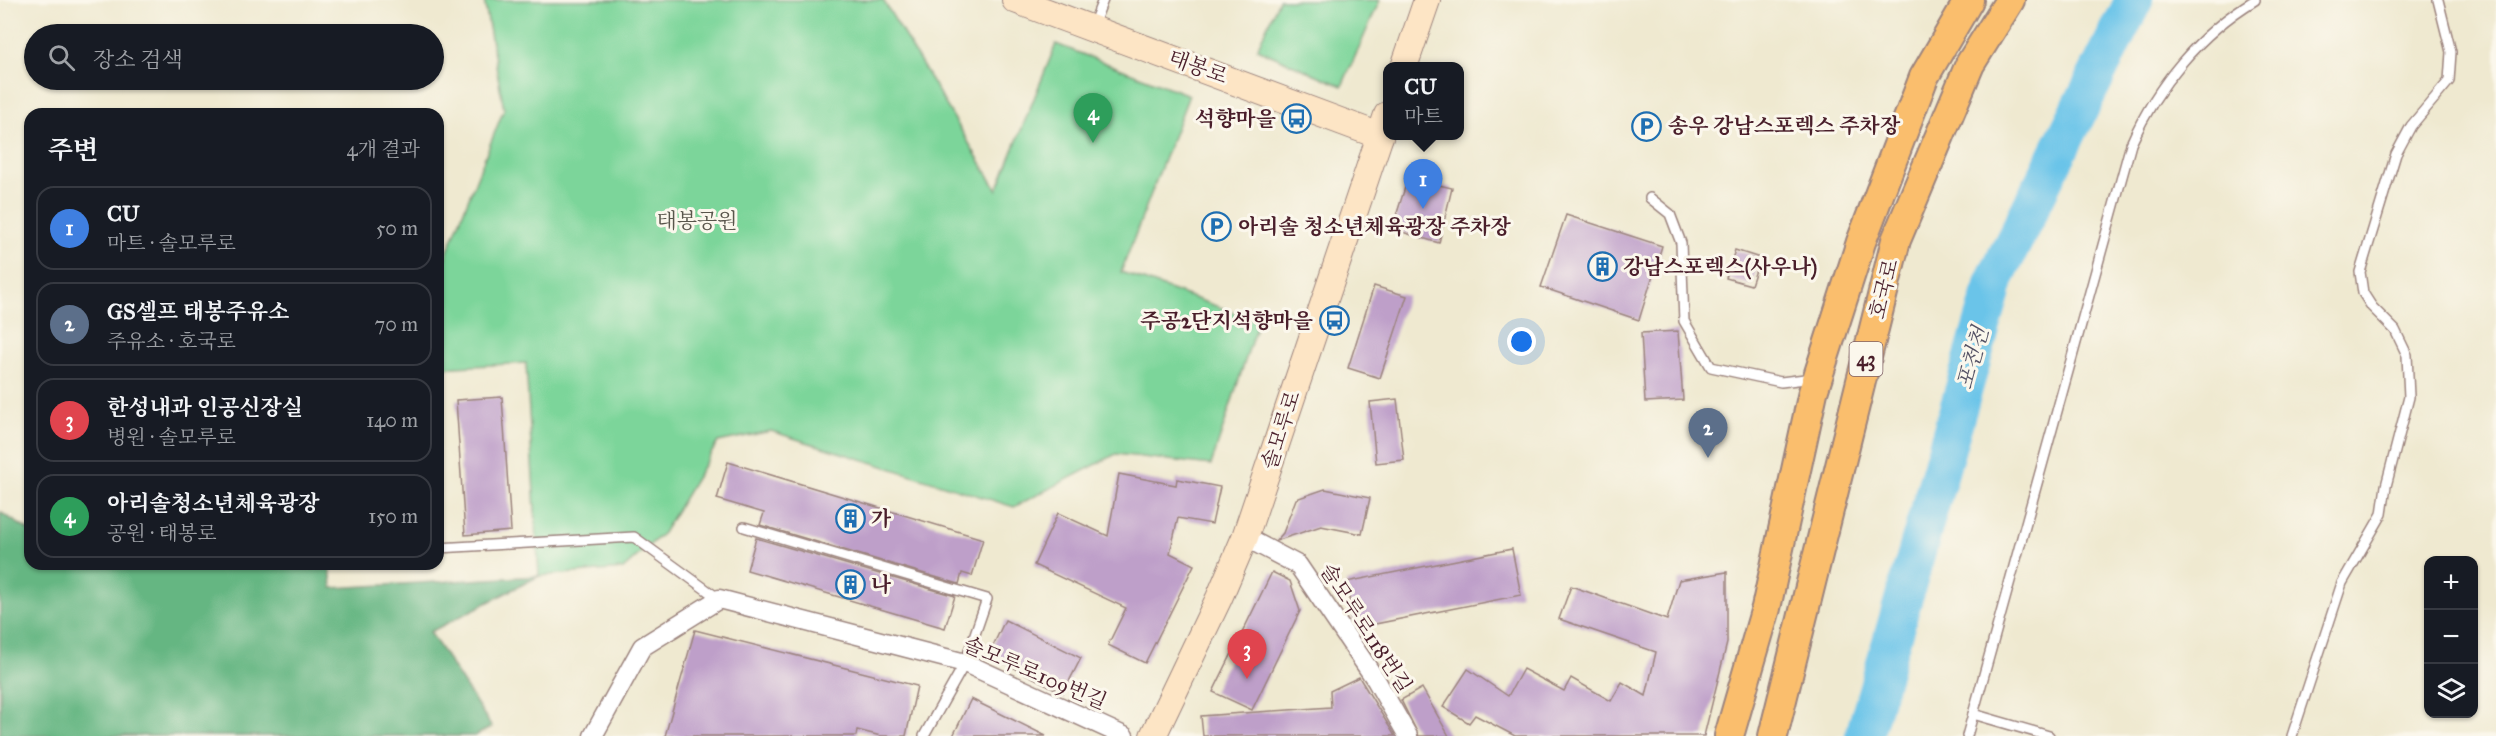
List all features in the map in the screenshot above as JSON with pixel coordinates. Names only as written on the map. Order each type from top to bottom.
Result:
[{"type":"main road","name":"태봉로","points":[[1015,0],[1383,125]]},
{"type":"main road","points":[[1405,62],[1427,0]]},
{"type":"main road","name":"호국로","points":[[1729,736],[1766,608],[1818,377],[1861,242],[1924,77],[1969,0]]},
{"type":"main road","name":"호국로","points":[[1773,736],[1896,240],[1970,64],[2010,0]]},
{"type":"main road","name":"솔모루로","points":[[1153,736],[1219,598],[1245,537],[1383,125]]},
{"type":"street","name":"솔모루로118번길","points":[[1245,537],[1298,565],[1376,680],[1408,736]]},
{"type":"street","name":"솔모루로109번길","points":[[719,599],[965,663],[1124,736]]},
{"type":"street","points":[[592,736],[642,647],[719,599]]},
{"type":"lane","points":[[1092,28],[1103,0]]},
{"type":"lane","points":[[1967,736],[2131,144],[2157,93],[2183,61],[2213,30],[2255,0]]},
{"type":"lane","points":[[2292,736],[2342,583],[2382,514],[2386,486],[2409,397],[2408,355],[2395,330],[2372,307],[2363,293],[2360,272],[2396,154],[2411,126],[2449,81],[2451,52],[2438,0]]},
{"type":"lane","points":[[1650,198],[1670,214],[1681,243],[1684,321],[1711,367],[1781,382],[1818,377]]},
{"type":"lane","points":[[744,527],[987,599],[965,663],[924,736]]},
{"type":"lane","points":[[444,548],[634,537],[719,599]]},
{"type":"lane","points":[[1973,714],[2049,736]]},
{"type":"green space","name":"태봉공원","points":[[484,0],[883,0],[997,190],[1056,44],[1189,95],[1121,272],[1258,321],[1211,465],[1116,454],[1014,507],[771,431],[718,442],[663,533],[623,569],[539,576],[526,363],[444,368],[444,261],[504,109]]},
{"type":"green space","points":[[1279,0],[1380,0],[1342,86],[1257,49]]},
{"type":"green space","points":[[0,512],[24,527],[24,570],[330,570],[332,588],[539,576],[430,632],[492,727],[475,736],[0,736]]},
{"type":"building","points":[[1408,178],[1452,188],[1439,243],[1392,229]]},
{"type":"building","name":"강남스포렉스(사우나)","points":[[1566,215],[1662,246],[1639,320],[1541,287]]},
{"type":"building","points":[[1735,250],[1760,258],[1751,285],[1726,278]]},
{"type":"building","points":[[1374,286],[1407,296],[1380,378],[1348,368]]},
{"type":"building","points":[[1678,331],[1683,400],[1645,402],[1641,333]]},
{"type":"building","points":[[502,397],[511,531],[465,535],[456,400]]},
{"type":"building","points":[[1397,399],[1404,460],[1376,463],[1370,402]]},
{"type":"building","name":"가","points":[[728,462],[983,539],[972,576],[962,573],[959,584],[760,525],[764,513],[717,499]]},
{"type":"building","points":[[1119,474],[1176,485],[1177,479],[1220,487],[1212,524],[1178,518],[1170,553],[1194,565],[1145,663],[1108,645],[1126,608],[1034,565],[1058,513],[1108,536]]},
{"type":"building","points":[[1325,489],[1370,498],[1362,534],[1321,526],[1276,541],[1283,533],[1296,499]]},
{"type":"building","name":"나","points":[[756,538],[955,596],[945,628],[747,570]]},
{"type":"building","points":[[1512,549],[1521,595],[1355,628],[1346,582]]},
{"type":"building","points":[[1272,572],[1290,581],[1300,611],[1252,710],[1213,692]]},
{"type":"building","points":[[1727,572],[1727,643],[1704,736],[1515,736],[1475,715],[1469,723],[1443,707],[1468,669],[1508,696],[1523,669],[1564,691],[1571,678],[1611,701],[1622,682],[1646,696],[1656,652],[1559,619],[1571,586],[1667,620],[1679,580]]},
{"type":"building","points":[[1005,620],[1081,658],[1063,693],[999,660],[992,648]]},
{"type":"building","points":[[695,630],[917,686],[906,736],[881,736],[857,730],[856,736],[665,736]]},
{"type":"building","points":[[1359,677],[1395,736],[1203,736],[1201,716],[1331,707],[1330,691]]},
{"type":"building","points":[[1422,688],[1449,736],[1419,736],[1401,700]]},
{"type":"building","points":[[971,699],[1046,736],[953,736]]},
{"type":"waterway","name":"포천천","points":[[1864,736],[1996,277],[2134,0]]},
{"type":"place","name":"석향마을","points":[[1297,119]]},
{"type":"place","name":"송우 강남스포렉스 주차장","points":[[1647,126]]},
{"type":"place","name":"아리솔청소년체육광장","points":[[1093,143]]},
{"type":"place","name":"CU","points":[[1423,209]]},
{"type":"place","name":"아리솔 청소년체육광장 주차장","points":[[1217,227]]},
{"type":"place","name":"강남스포렉스(사우나)","points":[[1602,267]]},
{"type":"place","name":"주공2단지석향마을","points":[[1334,321]]},
{"type":"place","name":"GS셀프 태봉주유소","points":[[1708,458]]},
{"type":"place","name":"가","points":[[850,519]]},
{"type":"place","name":"나","points":[[850,585]]},
{"type":"place","name":"한성내과 인공신장실","points":[[1247,679]]}]
